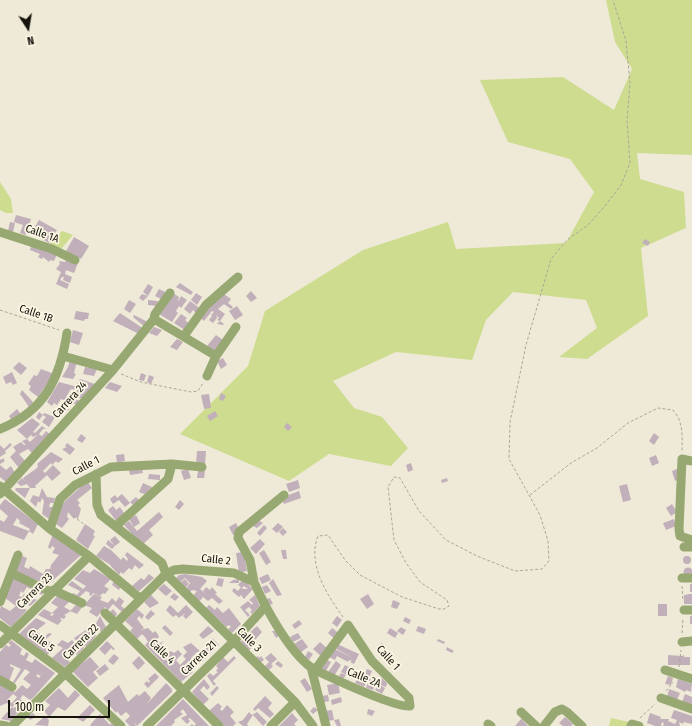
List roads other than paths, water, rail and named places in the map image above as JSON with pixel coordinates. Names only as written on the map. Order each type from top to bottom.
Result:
[{"type":"street","name":"Calle 1A","points":[[0,232],[52,249],[75,260]]},
{"type":"street","points":[[184,336],[206,305],[238,277]]},
{"type":"street","name":"Carrera 24","points":[[1,490],[113,370],[154,319],[155,314],[170,292]]},
{"type":"street","points":[[154,319],[216,356]]},
{"type":"street","points":[[207,376],[216,356],[236,327]]},
{"type":"street","points":[[0,428],[15,422],[24,416],[49,392],[63,356],[67,333]]},
{"type":"street","points":[[63,356],[113,370]]},
{"type":"street","points":[[692,461],[682,459],[680,536],[692,540]]},
{"type":"street","points":[[116,526],[168,479],[172,464],[202,467]]},
{"type":"street","name":"Calle 1","points":[[50,529],[60,499],[75,485],[111,467],[172,464]]},
{"type":"street","points":[[96,474],[97,505],[101,515],[162,563],[166,574]]},
{"type":"street","points":[[1,490],[50,529],[89,556],[141,599]]},
{"type":"street","points":[[284,495],[239,532],[238,538],[250,560],[254,582],[265,606],[295,651],[313,669],[326,726]]},
{"type":"street","points":[[0,602],[18,555]]},
{"type":"street","name":"Carrera 23","points":[[0,644],[89,556]]},
{"type":"street","name":"Calle 2","points":[[166,574],[174,570],[183,569],[234,573],[254,582]]},
{"type":"street","points":[[11,573],[82,603]]},
{"type":"street","name":"Carrera 22","points":[[12,726],[166,574]]},
{"type":"street","name":"Calle 3","points":[[166,574],[294,702],[313,726]]},
{"type":"street","points":[[682,578],[692,578]]},
{"type":"street","name":"Carrera 21","points":[[148,726],[233,642],[265,606]]},
{"type":"street","name":"Calle 4","points":[[105,613],[219,726]]},
{"type":"street","name":"Calle 5","points":[[0,625],[66,673],[121,726]]},
{"type":"street","name":"Calle 1","points":[[313,669],[348,625],[372,661],[409,698],[410,706]]},
{"type":"street","points":[[682,642],[692,641]]},
{"type":"street","name":"Calle 2A","points":[[313,669],[400,705],[410,706]]},
{"type":"street","points":[[665,670],[692,679]]},
{"type":"street","points":[[678,675],[692,672]]},
{"type":"street","points":[[0,680],[12,687]]},
{"type":"street","points":[[661,698],[692,709]]},
{"type":"street","points":[[271,726],[294,702]]},
{"type":"street","points":[[544,726],[555,712],[562,709],[582,726]]},
{"type":"street","points":[[521,712],[536,726]]},
{"type":"street","points":[[0,725],[6,726]]}]
